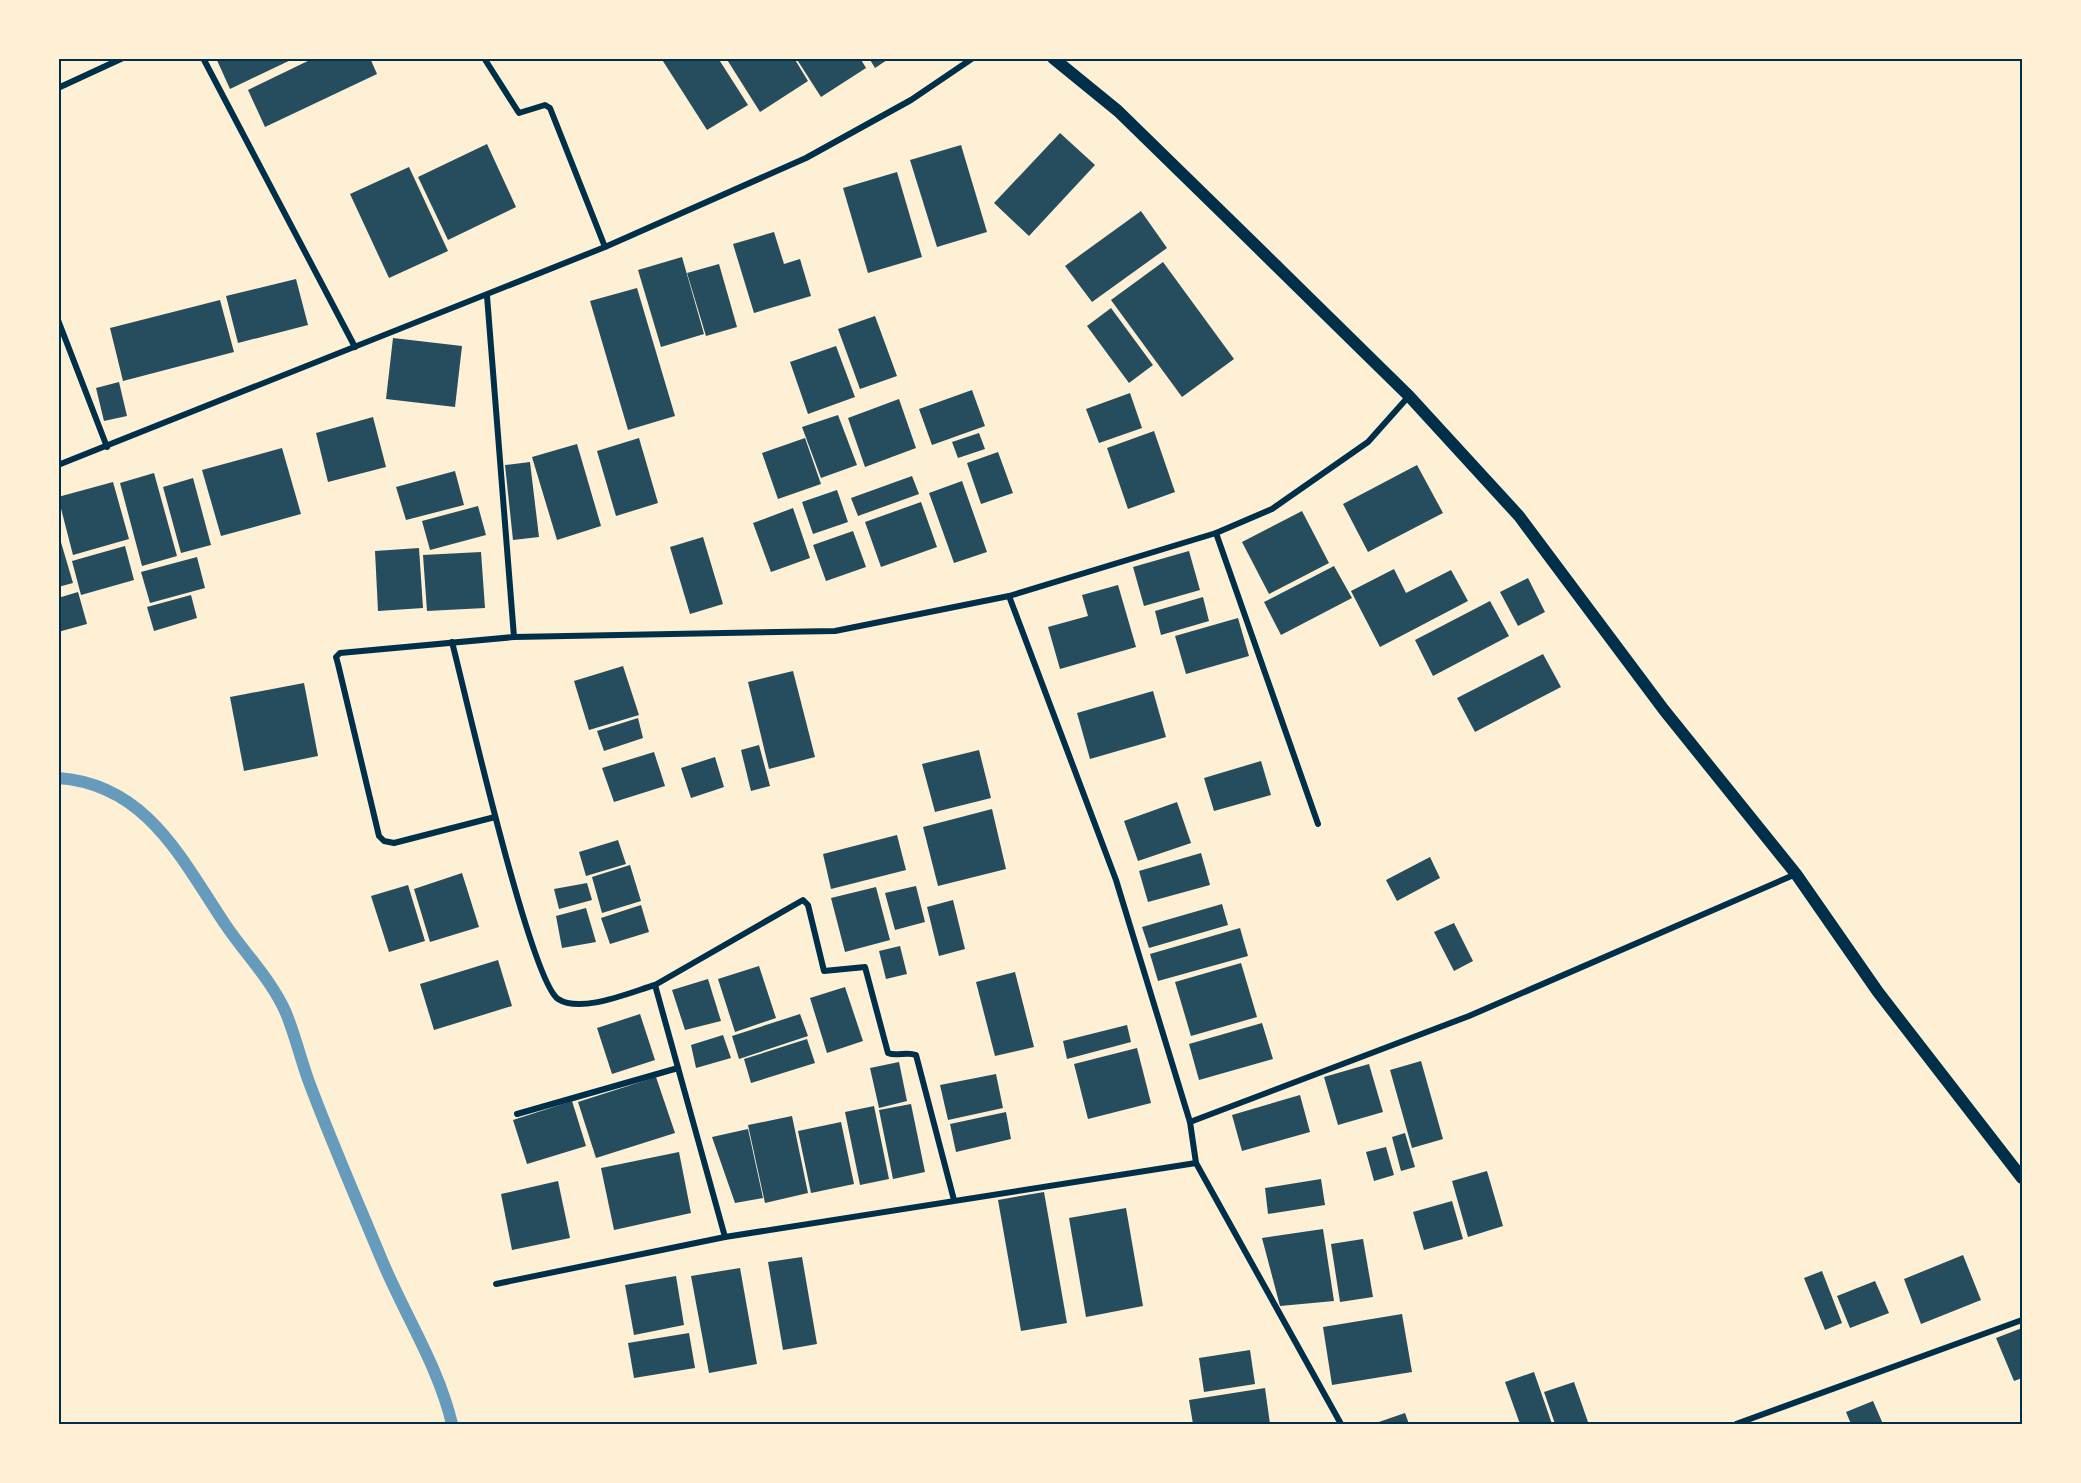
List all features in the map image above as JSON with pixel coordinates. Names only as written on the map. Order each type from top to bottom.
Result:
[{"type":"main road","points":[[1053,58],[1118,111],[1408,396],[1519,516],[1664,710],[1796,874],[1878,992],[2022,1178]]},
{"type":"street","points":[[58,88],[123,58]]},
{"type":"street","points":[[203,58],[355,347]]},
{"type":"street","points":[[484,58],[519,114],[545,105],[550,108],[605,248]]},
{"type":"street","points":[[58,465],[605,248],[806,158],[911,100],[974,58]]},
{"type":"street","points":[[487,296],[514,637]]},
{"type":"street","points":[[58,320],[106,447]]},
{"type":"street","points":[[495,817],[394,843],[384,841],[379,836],[336,657],[346,651],[514,637],[835,631],[1009,596],[1216,532],[1272,509],[1368,442],[1408,396]]},
{"type":"street","points":[[1216,532],[1318,825]]},
{"type":"street","points":[[1009,596],[1116,880],[1190,1122],[1196,1163],[1341,1425]]},
{"type":"street","points":[[452,642],[495,817],[539,969],[557,998],[575,1005],[587,1004],[655,985],[802,900],[806,902],[824,971],[865,967],[888,1053],[896,1055],[907,1052],[916,1055],[954,1200]]},
{"type":"street","points":[[1190,1122],[1469,1016],[1796,874]]},
{"type":"street","points":[[655,985],[725,1237]]},
{"type":"street","points":[[518,1114],[678,1068]]},
{"type":"street","points":[[496,1284],[725,1237],[1196,1163]]},
{"type":"street","points":[[1736,1425],[2022,1320]]},
{"type":"building","points":[[216,58],[295,58],[230,89]]},
{"type":"building","points":[[314,58],[370,58],[377,74],[265,127],[248,90]]},
{"type":"building","points":[[661,58],[718,58],[748,105],[707,130]]},
{"type":"building","points":[[726,58],[794,58],[808,81],[760,112]]},
{"type":"building","points":[[796,58],[860,58],[866,68],[821,97]]},
{"type":"building","points":[[869,58],[890,58],[875,68]]},
{"type":"building","points":[[1060,133],[1095,165],[1029,236],[994,203]]},
{"type":"building","points":[[487,144],[516,207],[448,240],[418,177]]},
{"type":"building","points":[[961,145],[987,232],[937,247],[910,160]]},
{"type":"building","points":[[409,167],[448,251],[389,278],[350,194]]},
{"type":"building","points":[[897,172],[922,257],[868,273],[843,188]]},
{"type":"building","points":[[1141,211],[1167,248],[1092,302],[1065,266]]},
{"type":"building","points":[[774,232],[784,264],[800,259],[811,296],[754,313],[733,244]]},
{"type":"building","points":[[682,257],[704,334],[661,347],[638,270]]},
{"type":"building","points":[[1163,262],[1234,359],[1182,397],[1111,300]]},
{"type":"building","points":[[719,264],[737,327],[706,336],[687,273]]},
{"type":"building","points":[[296,279],[308,325],[238,343],[226,296]]},
{"type":"building","points":[[637,288],[675,416],[628,430],[590,301]]},
{"type":"building","points":[[220,300],[234,352],[123,381],[110,328]]},
{"type":"building","points":[[1111,308],[1153,365],[1129,383],[1087,326]]},
{"type":"building","points":[[875,316],[897,376],[860,389],[838,329]]},
{"type":"building","points":[[393,338],[462,346],[455,407],[386,399]]},
{"type":"building","points":[[836,346],[855,397],[808,414],[790,362]]},
{"type":"building","points":[[119,382],[127,416],[104,421],[96,388]]},
{"type":"building","points":[[972,390],[985,426],[932,445],[919,409]]},
{"type":"building","points":[[1130,393],[1142,428],[1099,443],[1086,409]]},
{"type":"building","points":[[899,399],[916,448],[865,467],[848,418]]},
{"type":"building","points":[[838,415],[857,465],[821,478],[802,427]]},
{"type":"building","points":[[373,417],[386,467],[328,482],[316,433]]},
{"type":"building","points":[[1154,431],[1175,492],[1128,509],[1107,448]]},
{"type":"building","points":[[979,433],[985,449],[958,458],[952,442]]},
{"type":"building","points":[[639,438],[658,503],[616,516],[597,451]]},
{"type":"building","points":[[805,438],[821,484],[778,499],[762,453]]},
{"type":"building","points":[[577,444],[601,526],[557,540],[532,457]]},
{"type":"building","points":[[282,448],[301,514],[221,536],[202,470]]},
{"type":"building","points":[[998,452],[1013,493],[981,504],[967,463]]},
{"type":"building","points":[[530,462],[539,537],[513,540],[505,465]]},
{"type":"building","points":[[1417,465],[1443,513],[1368,552],[1343,504]]},
{"type":"building","points":[[455,471],[464,505],[406,520],[396,487]]},
{"type":"building","points":[[154,473],[177,556],[142,566],[120,483]]},
{"type":"building","points":[[912,476],[919,494],[858,516],[851,498]]},
{"type":"building","points":[[193,478],[211,545],[181,553],[163,487]]},
{"type":"building","points":[[962,481],[987,552],[954,563],[929,493]]},
{"type":"building","points":[[113,482],[129,539],[73,555],[58,497]]},
{"type":"building","points":[[837,490],[848,522],[813,534],[802,502]]},
{"type":"building","points":[[921,502],[937,547],[881,567],[865,522]]},
{"type":"building","points":[[478,506],[486,535],[430,550],[422,521]]},
{"type":"building","points":[[793,508],[810,558],[771,572],[753,523]]},
{"type":"building","points":[[1302,511],[1329,563],[1269,594],[1242,542]]},
{"type":"building","points":[[853,531],[866,567],[826,581],[813,545]]},
{"type":"building","points":[[58,532],[73,583],[58,587]]},
{"type":"building","points":[[703,537],[723,604],[690,614],[670,547]]},
{"type":"building","points":[[125,546],[134,580],[81,595],[72,561]]},
{"type":"building","points":[[419,548],[423,608],[378,611],[375,551]]},
{"type":"building","points":[[1189,551],[1200,590],[1144,606],[1133,567]]},
{"type":"building","points":[[481,552],[485,608],[427,611],[423,555]]},
{"type":"building","points":[[197,557],[205,588],[150,603],[141,572]]},
{"type":"building","points":[[1334,566],[1352,598],[1281,635],[1264,602]]},
{"type":"building","points":[[1394,569],[1406,593],[1451,570],[1468,601],[1380,647],[1351,591]]},
{"type":"building","points":[[1528,578],[1545,612],[1518,626],[1500,592]]},
{"type":"building","points":[[1118,585],[1136,647],[1060,669],[1048,627],[1088,616],[1082,595]]},
{"type":"building","points":[[78,592],[87,624],[58,632],[58,598]]},
{"type":"building","points":[[191,595],[197,618],[154,631],[147,607]]},
{"type":"building","points":[[1203,597],[1209,621],[1161,635],[1155,611]]},
{"type":"building","points":[[1490,601],[1509,636],[1433,676],[1415,640]]},
{"type":"building","points":[[1238,618],[1249,656],[1186,674],[1175,636]]},
{"type":"building","points":[[1543,654],[1561,687],[1475,732],[1457,698]]},
{"type":"building","points":[[623,666],[639,715],[589,730],[574,681]]},
{"type":"building","points":[[793,671],[815,757],[769,769],[748,682]]},
{"type":"building","points":[[304,683],[318,756],[244,771],[230,697]]},
{"type":"building","points":[[1153,691],[1166,737],[1090,759],[1077,713]]},
{"type":"building","points":[[638,718],[643,738],[604,751],[597,731]]},
{"type":"building","points":[[759,745],[770,786],[751,791],[741,750]]},
{"type":"building","points":[[979,750],[991,798],[935,812],[922,764]]},
{"type":"building","points":[[654,752],[665,786],[614,802],[602,768]]},
{"type":"building","points":[[715,757],[724,787],[691,798],[681,768]]},
{"type":"building","points":[[1261,761],[1271,795],[1214,811],[1204,778]]},
{"type":"building","points":[[1177,802],[1191,843],[1138,861],[1124,821]]},
{"type":"building","points":[[992,809],[1006,869],[938,886],[923,827]]},
{"type":"building","points":[[897,835],[906,870],[831,889],[823,854]]},
{"type":"building","points":[[618,840],[626,864],[586,876],[579,852]]},
{"type":"building","points":[[1201,853],[1210,885],[1148,902],[1139,871]]},
{"type":"building","points":[[1430,857],[1440,878],[1397,901],[1386,880]]},
{"type":"building","points":[[630,865],[641,901],[602,913],[592,877]]},
{"type":"building","points":[[462,873],[479,927],[430,942],[414,889]]},
{"type":"building","points":[[587,883],[592,900],[559,909],[554,889]]},
{"type":"building","points":[[408,885],[425,941],[389,952],[371,896]]},
{"type":"building","points":[[916,886],[925,922],[895,930],[885,893]]},
{"type":"building","points":[[876,887],[890,940],[845,952],[831,898]]},
{"type":"building","points":[[953,900],[965,949],[939,956],[927,907]]},
{"type":"building","points":[[1222,904],[1228,925],[1149,948],[1142,927]]},
{"type":"building","points":[[641,905],[649,932],[610,944],[601,918]]},
{"type":"building","points":[[586,908],[596,942],[562,948],[556,916]]},
{"type":"building","points":[[1454,923],[1473,961],[1454,971],[1434,932]]},
{"type":"building","points":[[1240,928],[1248,956],[1158,981],[1150,954]]},
{"type":"building","points":[[900,946],[907,974],[886,979],[879,951]]},
{"type":"building","points":[[498,960],[512,1006],[434,1030],[420,984]]},
{"type":"building","points":[[1241,963],[1257,1017],[1191,1036],[1175,982]]},
{"type":"building","points":[[759,966],[776,1018],[735,1032],[718,979]]},
{"type":"building","points":[[1015,972],[1034,1047],[995,1056],[976,982]]},
{"type":"building","points":[[708,979],[721,1021],[685,1030],[672,990]]},
{"type":"building","points":[[845,987],[863,1041],[827,1053],[810,998]]},
{"type":"building","points":[[640,1014],[655,1060],[612,1074],[597,1028]]},
{"type":"building","points":[[800,1014],[808,1036],[739,1059],[732,1036]]},
{"type":"building","points":[[1262,1023],[1273,1059],[1199,1080],[1189,1044]]},
{"type":"building","points":[[1127,1025],[1131,1042],[1067,1059],[1063,1041]]},
{"type":"building","points":[[723,1035],[731,1058],[696,1068],[691,1045]]},
{"type":"building","points":[[807,1039],[815,1063],[751,1083],[744,1059]]},
{"type":"building","points":[[1137,1048],[1151,1103],[1088,1119],[1074,1064]]},
{"type":"building","points":[[1421,1061],[1443,1139],[1412,1148],[1390,1070]]},
{"type":"building","points":[[899,1062],[907,1101],[879,1108],[870,1068]]},
{"type":"building","points":[[1369,1064],[1383,1112],[1338,1125],[1324,1077]]},
{"type":"building","points":[[996,1074],[1003,1108],[948,1120],[940,1085]]},
{"type":"building","points":[[656,1077],[675,1133],[596,1158],[578,1102]]},
{"type":"building","points":[[1300,1095],[1310,1132],[1242,1151],[1232,1115]]},
{"type":"building","points":[[572,1101],[586,1146],[527,1164],[513,1120]]},
{"type":"building","points":[[911,1104],[925,1172],[893,1179],[879,1110]]},
{"type":"building","points":[[874,1106],[889,1179],[860,1185],[845,1112]]},
{"type":"building","points":[[1006,1112],[1011,1139],[956,1152],[950,1124]]},
{"type":"building","points":[[792,1116],[808,1193],[765,1203],[748,1125]]},
{"type":"building","points":[[841,1122],[854,1184],[811,1193],[798,1131]]},
{"type":"building","points":[[748,1129],[763,1198],[735,1203],[712,1137]]},
{"type":"building","points":[[1405,1133],[1415,1167],[1401,1171],[1392,1137]]},
{"type":"building","points":[[1386,1147],[1394,1175],[1374,1181],[1366,1152]]},
{"type":"building","points":[[679,1152],[691,1213],[614,1230],[601,1168]]},
{"type":"building","points":[[1487,1171],[1503,1226],[1468,1237],[1452,1181]]},
{"type":"building","points":[[1321,1179],[1325,1205],[1268,1214],[1265,1188]]},
{"type":"building","points":[[558,1181],[570,1238],[512,1250],[501,1194]]},
{"type":"building","points":[[1044,1192],[1067,1323],[1021,1331],[998,1200]]},
{"type":"building","points":[[1452,1201],[1463,1239],[1424,1250],[1413,1212]]},
{"type":"building","points":[[1126,1208],[1143,1306],[1086,1317],[1069,1218]]},
{"type":"building","points":[[1323,1229],[1334,1301],[1280,1306],[1262,1238]]},
{"type":"building","points":[[1363,1239],[1373,1297],[1340,1302],[1331,1244]]},
{"type":"building","points":[[1963,1255],[1981,1300],[1921,1324],[1904,1279]]},
{"type":"building","points":[[802,1257],[817,1344],[783,1350],[768,1262]]},
{"type":"building","points":[[740,1268],[757,1364],[709,1373],[691,1276]]},
{"type":"building","points":[[1822,1271],[1842,1323],[1825,1330],[1804,1278]]},
{"type":"building","points":[[676,1276],[684,1325],[634,1335],[625,1285]]},
{"type":"building","points":[[1875,1281],[1889,1313],[1850,1328],[1837,1296]]},
{"type":"building","points":[[1402,1314],[1412,1372],[1332,1385],[1323,1327]]},
{"type":"building","points":[[2022,1328],[2022,1378],[2014,1381],[1996,1338]]},
{"type":"building","points":[[689,1333],[695,1368],[634,1378],[628,1343]]},
{"type":"building","points":[[1250,1350],[1255,1384],[1204,1392],[1199,1358]]},
{"type":"building","points":[[1534,1372],[1552,1424],[1520,1424],[1505,1382]]},
{"type":"building","points":[[1574,1382],[1588,1422],[1555,1424],[1544,1392]]},
{"type":"building","points":[[1265,1388],[1270,1424],[1193,1424],[1189,1400]]},
{"type":"building","points":[[1873,1401],[1883,1424],[1851,1424],[1846,1412]]},
{"type":"building","points":[[1405,1413],[1409,1424],[1373,1424]]},
{"type":"waterway","points":[[58,778],[89,783],[116,794],[139,810],[159,829],[177,851],[225,924],[273,989],[286,1013],[317,1104],[381,1258],[438,1381],[452,1424]]}]
